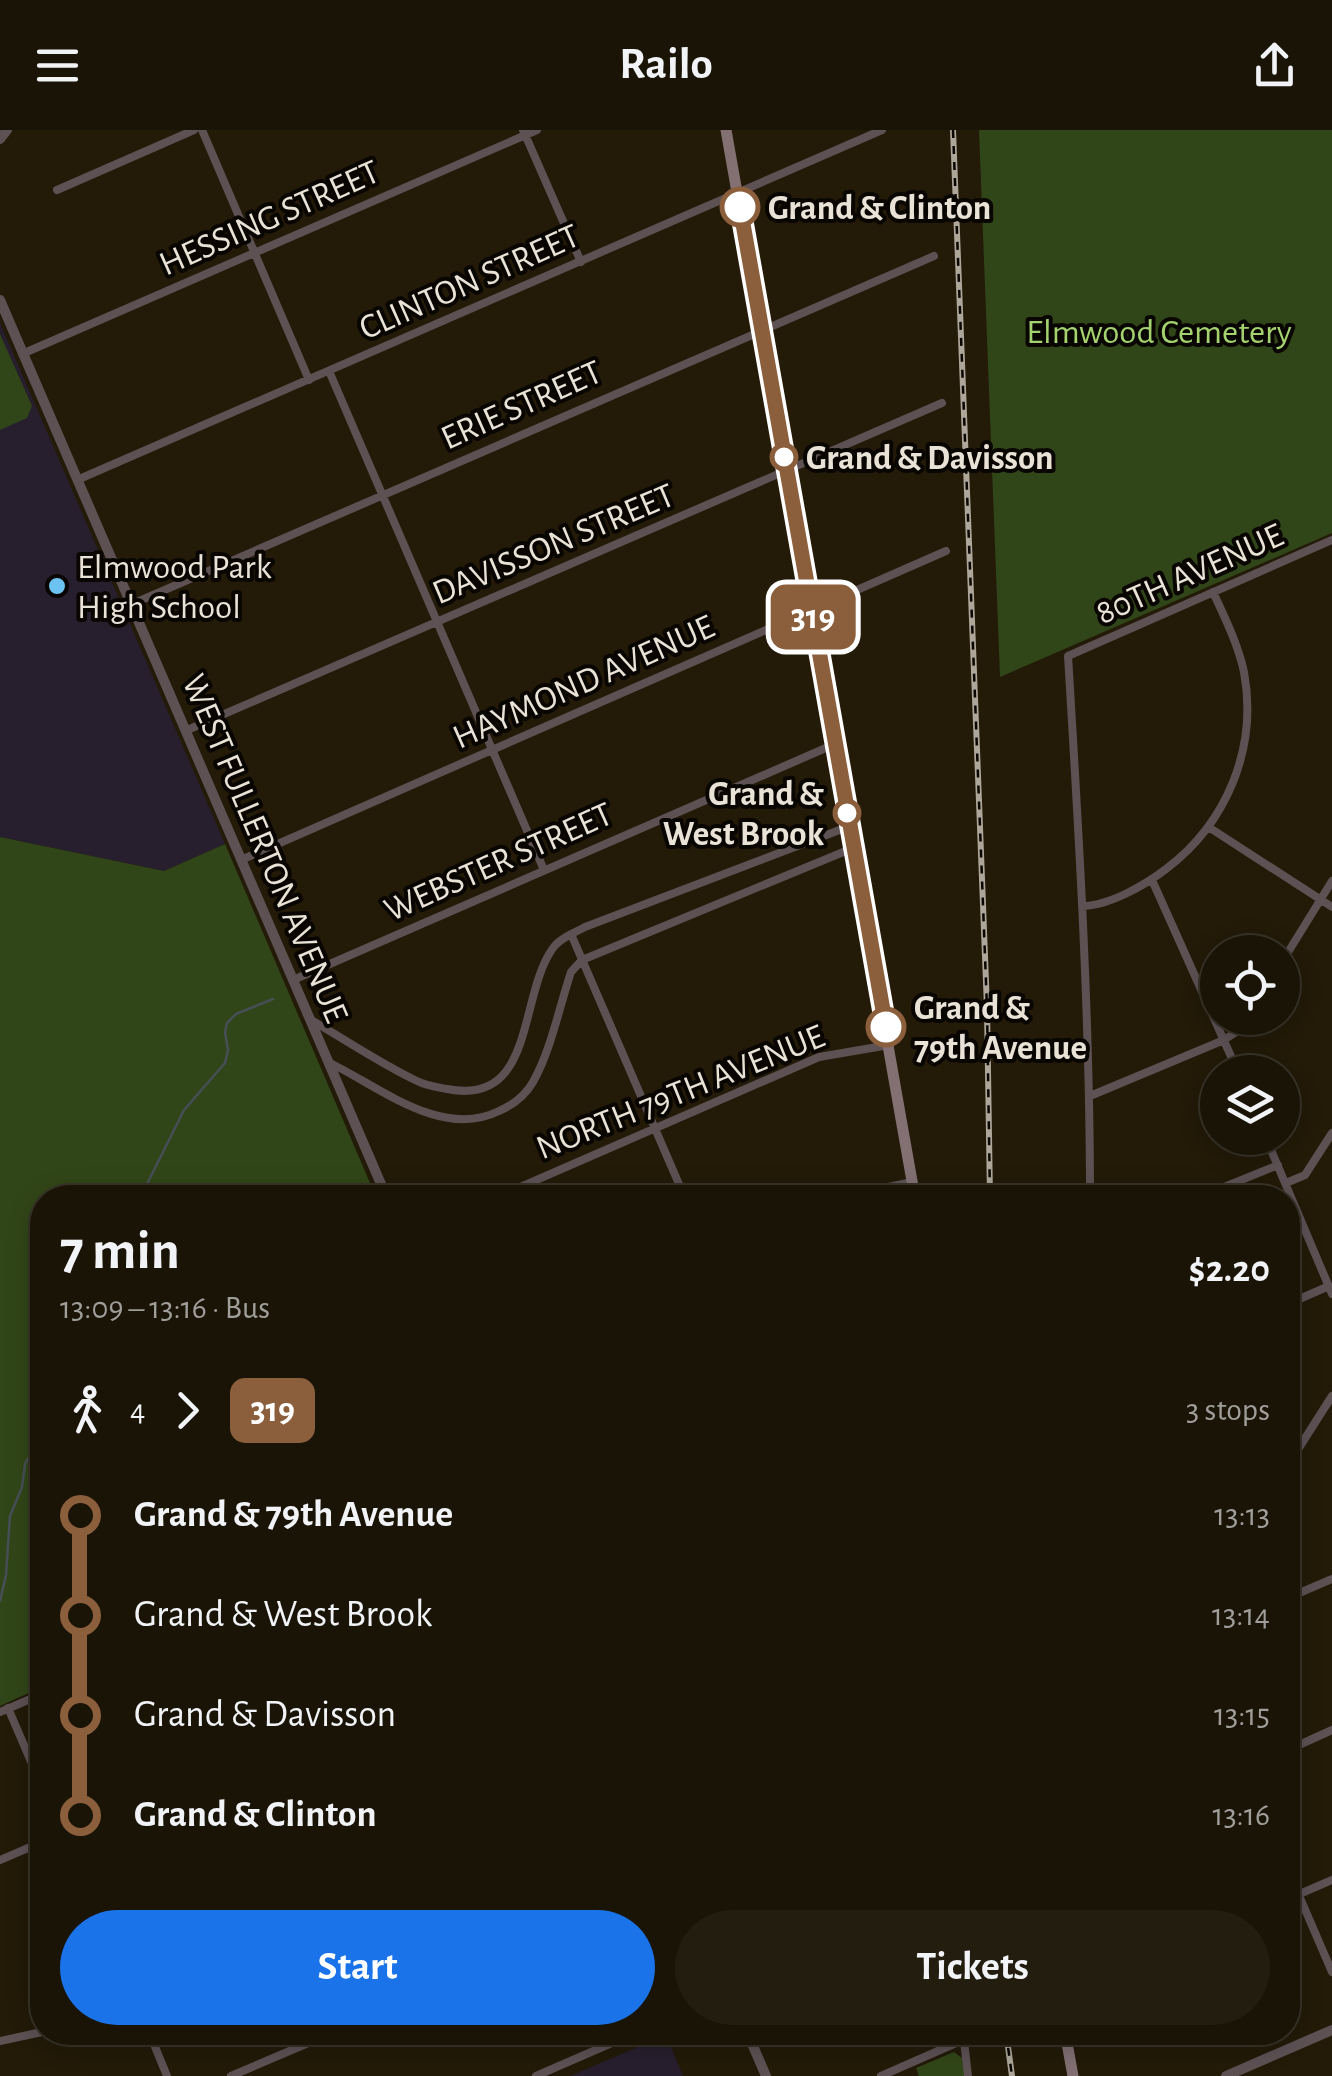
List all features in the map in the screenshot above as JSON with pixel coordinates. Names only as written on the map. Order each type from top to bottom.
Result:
[{"type":"main road","points":[[726,130],[913,1185]]},
{"type":"main road","points":[[1067,2045],[1073,2076]]},
{"type":"street","points":[[0,140],[7,130]]},
{"type":"street","points":[[57,190],[194,130]]},
{"type":"street","points":[[202,130],[309,380]]},
{"type":"street","name":"HESSING STREET","points":[[22,354],[537,130]]},
{"type":"street","name":"CLINTON STREET","points":[[77,480],[882,130]]},
{"type":"street","points":[[524,133],[581,262]]},
{"type":"street","name":"ERIE STREET","points":[[130,604],[934,256]]},
{"type":"street","name":"WEST FULLERTON AVENUE","points":[[0,300],[380,1185]]},
{"type":"street","points":[[329,372],[544,870]]},
{"type":"street","name":"DAVISSON STREET","points":[[185,731],[942,404]]},
{"type":"street","name":"80TH AVENUE","points":[[1082,906],[1068,656],[1332,540]]},
{"type":"street","name":"HAYMOND AVENUE","points":[[241,860],[946,551]]},
{"type":"street","points":[[1090,1185],[1082,906],[1094,906],[1152,880],[1185,855],[1210,828],[1235,779],[1247,712],[1240,658],[1213,592]]},
{"type":"street","name":"WEBSTER STREET","points":[[293,980],[835,744]]},
{"type":"street","points":[[310,1019],[418,1082],[478,1092],[494,1084],[508,1070],[518,1052],[544,965],[552,948],[571,934],[850,826]]},
{"type":"street","points":[[1210,828],[1332,907]]},
{"type":"street","points":[[328,1062],[423,1111],[484,1118],[509,1106],[532,1084],[570,972],[582,960],[853,848]]},
{"type":"street","points":[[1152,880],[1231,1055]]},
{"type":"street","points":[[1299,935],[1332,881]]},
{"type":"street","points":[[571,934],[678,1185]]},
{"type":"street","points":[[1090,1096],[1232,1035]]},
{"type":"street","name":"NORTH 79TH AVENUE","points":[[525,1185],[819,1057],[889,1044]]},
{"type":"street","points":[[1286,1182],[1305,1174],[1332,1133]]},
{"type":"street","points":[[1274,1155],[1287,1185]]},
{"type":"street","points":[[1229,1185],[1278,1165]]},
{"type":"street","points":[[898,1185],[912,1182]]},
{"type":"street","points":[[1300,1216],[1330,1290],[1300,1300]]},
{"type":"street","points":[[1300,1445],[1332,1396]]},
{"type":"street","points":[[1300,1589],[1332,1579]]},
{"type":"street","points":[[30,1699],[4,1710],[30,1763]]},
{"type":"street","points":[[1300,1745],[1332,1730]]},
{"type":"street","points":[[0,1860],[30,1847]]},
{"type":"street","points":[[1300,1894],[1332,1880]]},
{"type":"street","points":[[1300,1900],[1332,1972]]},
{"type":"street","points":[[1300,2044],[1332,2030]]},
{"type":"street","points":[[0,2040],[30,2034]]},
{"type":"street","points":[[154,2045],[168,2076]]},
{"type":"street","points":[[231,2076],[304,2045]]},
{"type":"street","points":[[536,2076],[607,2045]]},
{"type":"street","points":[[753,2045],[766,2076]]},
{"type":"street","points":[[881,2076],[945,2045]]},
{"type":"street","points":[[964,2045],[968,2076]]},
{"type":"street","points":[[1226,2076],[1297,2045]]},
{"type":"shaded area","name":"Elmwood Park High School","points":[[0,323],[225,844],[164,871],[0,837]]},
{"type":"shaded area","points":[[643,2045],[670,2045],[683,2076],[570,2076]]},
{"type":"green space","name":"Elmwood Cemetery","points":[[979,130],[1332,130],[1332,533],[1000,677]]},
{"type":"green space","points":[[0,334],[32,406],[27,418],[0,430]]},
{"type":"green space","points":[[0,837],[164,871],[225,844],[371,1185],[30,1185],[30,1692],[0,1706]]},
{"type":"green space","points":[[954,2052],[962,2058],[965,2076],[919,2076],[916,2068]]},
{"type":"waterway","points":[[146,1185],[184,1110],[225,1063],[227,1023],[236,1014],[273,999]]},
{"type":"waterway","points":[[0,1601],[10,1516],[30,1455]]},
{"type":"railway","points":[[953,130],[987,1008],[990,1185]]},
{"type":"railway","points":[[1008,2045],[1012,2076]]},
{"type":"bus line","name":"319","points":[[740,207],[886,1027]]},
{"type":"place","name":"Grand & Clinton","points":[[740,207]]},
{"type":"place","name":"Grand & Davisson","points":[[784,457]]},
{"type":"place","name":"Elmwood Park High School","points":[[57,586]]},
{"type":"place","name":"Grand & West Brook","points":[[847,813]]},
{"type":"place","name":"Grand & 79th Avenue","points":[[886,1027]]}]
